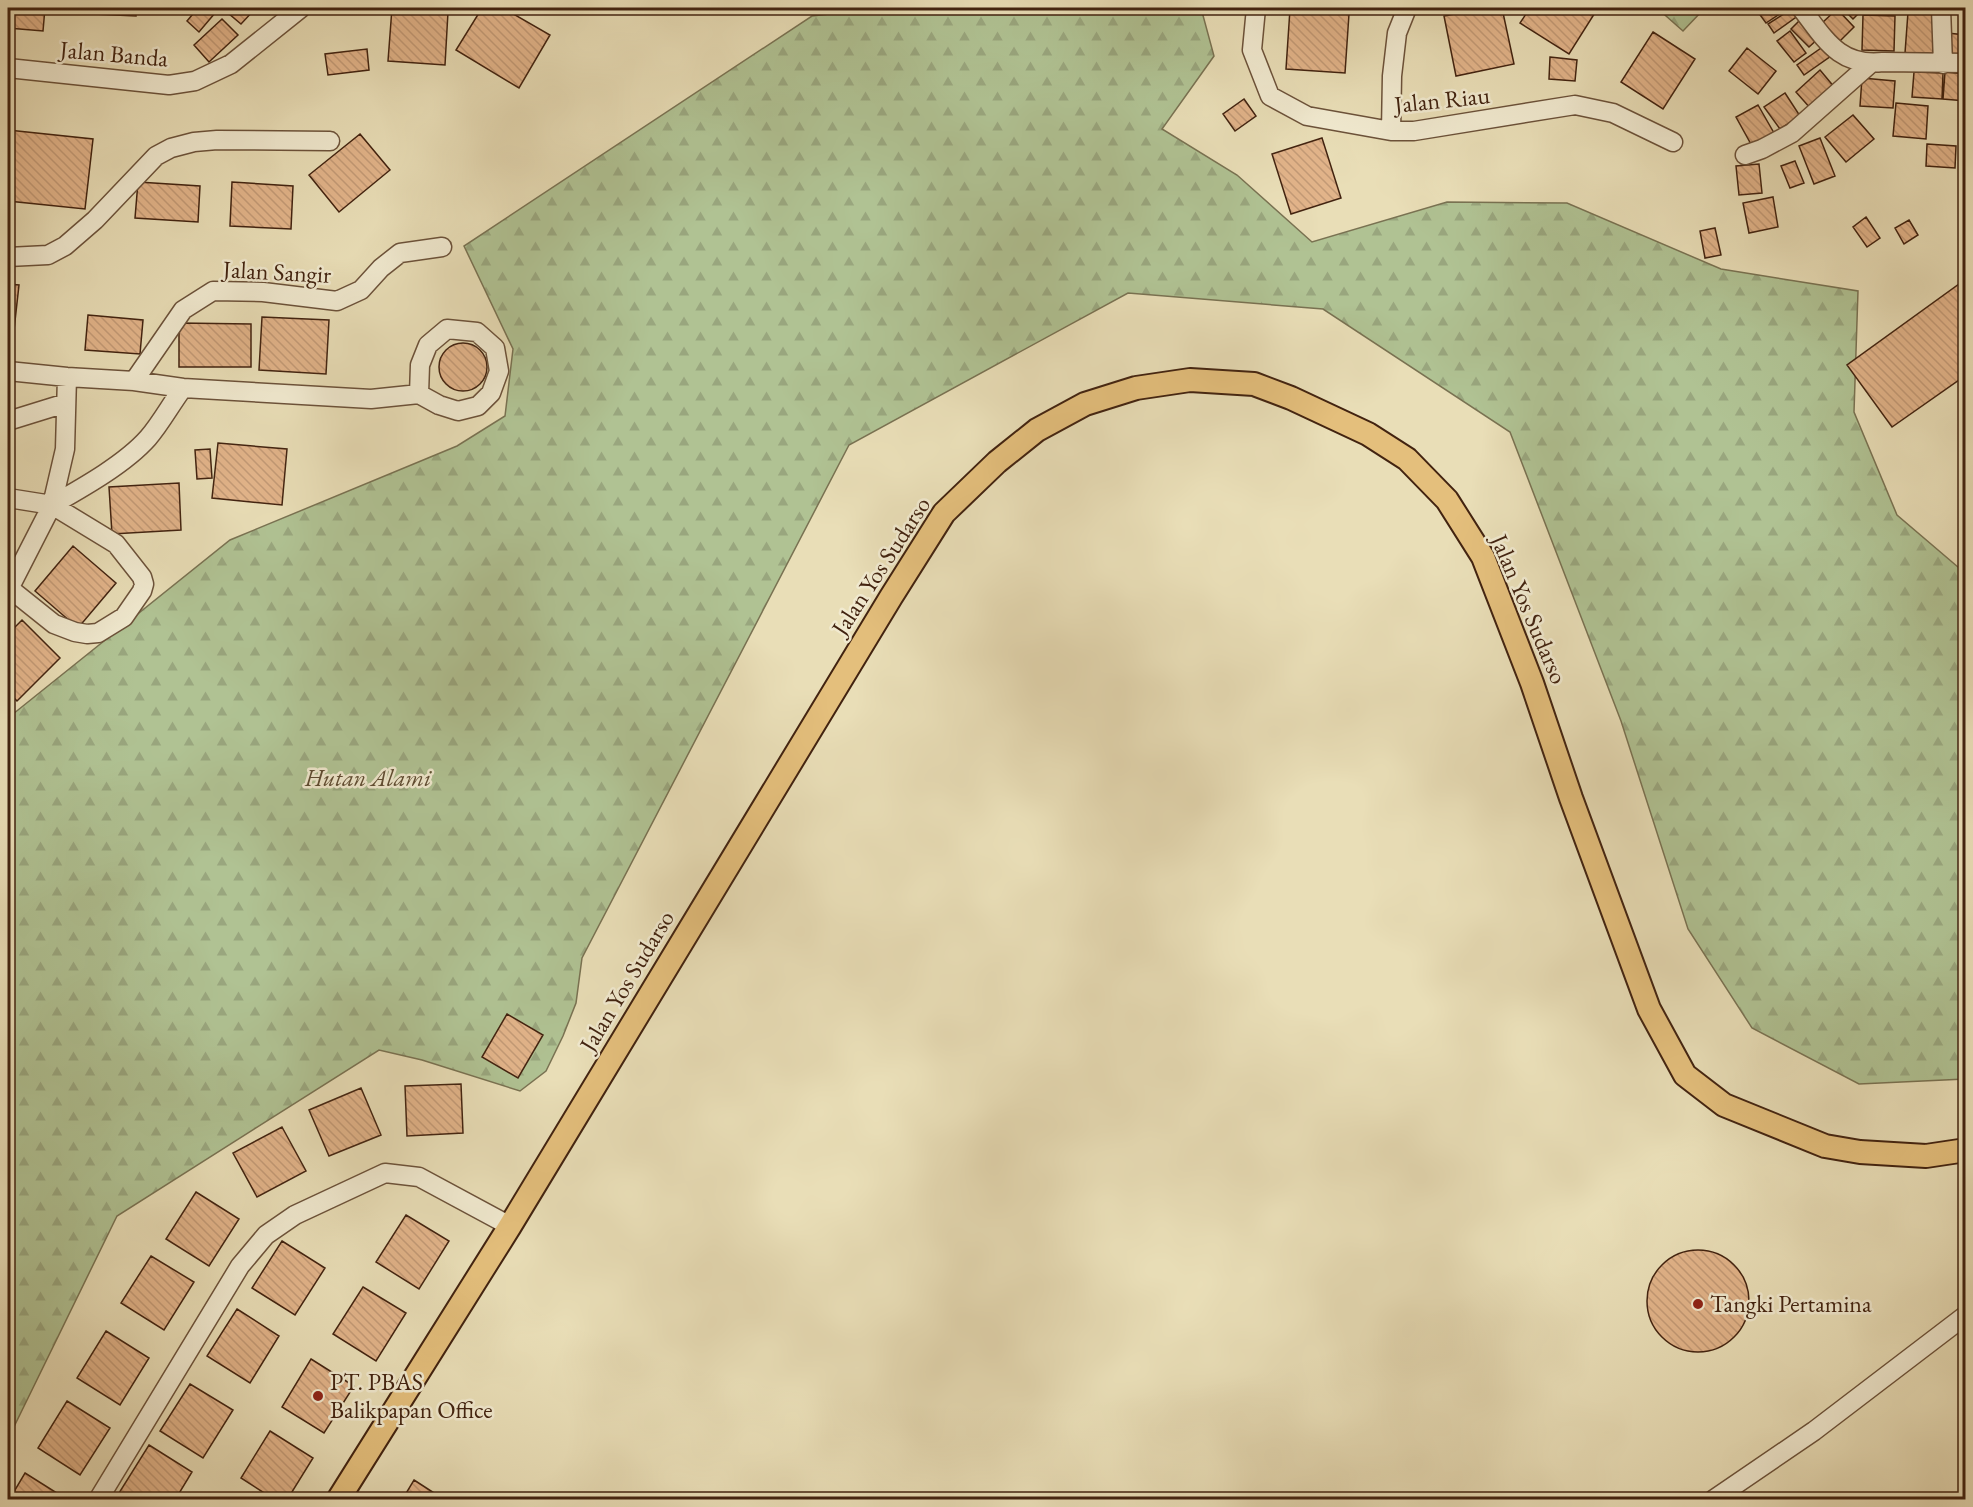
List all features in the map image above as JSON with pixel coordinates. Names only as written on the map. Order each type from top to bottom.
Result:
[{"type":"main road","name":"Jalan Yos Sudarso","points":[[338,1500],[510,1226],[944,513],[997,462],[1036,430],[1085,404],[1136,388],[1190,380],[1254,384],[1291,398],[1368,434],[1407,459],[1448,500],[1483,557],[1532,683],[1571,798],[1649,1009],[1685,1075],[1724,1105],[1825,1146],[1860,1152],[1926,1156],[1965,1150]]},
{"type":"street","name":"Jalan Banda","points":[[8,68],[169,85],[195,81],[231,64],[301,8]]},
{"type":"street","name":"Jalan Riau","points":[[1256,8],[1252,50],[1270,96],[1307,116],[1391,131],[1414,131],[1575,105],[1613,113],[1673,142]]},
{"type":"street","points":[[1391,131],[1392,76],[1397,33],[1407,8]]},
{"type":"street","points":[[1801,8],[1832,47],[1851,61],[1870,64],[1883,62],[1965,63]]},
{"type":"street","points":[[1941,8],[1943,64]]},
{"type":"street","points":[[1745,156],[1792,133],[1870,64]]},
{"type":"street","points":[[8,257],[48,255],[65,246],[95,220],[156,156],[171,148],[194,142],[330,141]]},
{"type":"street","name":"Jalan Sangir","points":[[134,381],[183,310],[213,291],[263,292],[337,301],[361,290],[381,268],[400,253],[442,246]]},
{"type":"street","points":[[8,371],[134,381],[183,388],[371,399],[419,394],[458,411],[478,406],[491,393],[499,371],[495,348],[477,332],[447,329],[428,345],[420,365],[419,394]]},
{"type":"street","points":[[8,498],[52,505],[117,544],[142,577],[144,585],[124,617],[98,633],[75,632],[54,624],[8,590],[52,505],[65,449],[67,377]]},
{"type":"street","points":[[52,505],[84,488],[147,439],[183,388]]},
{"type":"street","points":[[8,422],[66,403]]},
{"type":"street","points":[[98,1500],[240,1266],[266,1235],[295,1215],[385,1173],[419,1177],[510,1226]]},
{"type":"street","points":[[1713,1500],[1814,1431],[1965,1315]]},
{"type":"green space","name":"Hutan Alami","points":[[883,8],[1201,8],[1214,56],[1162,129],[1237,175],[1312,242],[1447,202],[1567,203],[1721,269],[1858,291],[1854,412],[1897,515],[1965,573],[1965,1079],[1859,1084],[1752,1028],[1688,929],[1621,721],[1510,432],[1323,309],[1128,293],[849,445],[582,958],[576,1003],[546,1071],[520,1091],[422,1060],[379,1050],[117,1216],[8,1439],[8,718],[230,540],[457,446],[505,416],[513,349],[464,246],[812,16]]},
{"type":"green space","points":[[1657,8],[1699,8],[1701,12],[1683,31]]},
{"type":"building","points":[[8,8],[45,8],[43,31],[8,28]]},
{"type":"building","points":[[73,8],[136,8],[136,16],[72,13]]},
{"type":"building","points":[[198,8],[209,8],[215,13],[199,32],[187,21]]},
{"type":"building","points":[[222,8],[256,8],[241,24]]},
{"type":"building","points":[[392,8],[448,12],[445,65],[388,61]]},
{"type":"building","points":[[482,8],[503,8],[550,35],[519,88],[456,50]]},
{"type":"building","points":[[1486,8],[1502,8],[1514,64],[1456,76],[1444,16]]},
{"type":"building","points":[[1530,8],[1598,8],[1569,54],[1520,23]]},
{"type":"building","points":[[1755,8],[1772,8],[1778,15],[1766,23]]},
{"type":"building","points":[[1793,8],[1799,15],[1774,33],[1768,24]]},
{"type":"building","points":[[1812,8],[1825,8],[1817,14]]},
{"type":"building","points":[[1842,8],[1864,8],[1853,19]]},
{"type":"building","points":[[1290,9],[1349,14],[1345,73],[1286,69]]},
{"type":"building","points":[[1837,9],[1854,27],[1839,42],[1822,23]]},
{"type":"building","points":[[1908,12],[1939,14],[1936,56],[1905,53]]},
{"type":"building","points":[[1863,15],[1895,16],[1894,51],[1862,50]]},
{"type":"building","points":[[1802,18],[1821,36],[1809,47],[1791,29]]},
{"type":"building","points":[[222,19],[238,35],[209,62],[194,45]]},
{"type":"building","points":[[1790,31],[1806,53],[1794,62],[1777,41]]},
{"type":"building","points":[[1653,32],[1695,59],[1663,109],[1621,82]]},
{"type":"building","points":[[1947,33],[1966,35],[1966,57],[1945,55]]},
{"type":"building","points":[[1824,46],[1831,56],[1804,75],[1797,65]]},
{"type":"building","points":[[1747,48],[1776,71],[1758,94],[1729,71]]},
{"type":"building","points":[[367,49],[369,70],[328,75],[325,54]]},
{"type":"building","points":[[1550,57],[1577,60],[1575,81],[1549,79]]},
{"type":"building","points":[[1820,70],[1835,88],[1811,109],[1796,92]]},
{"type":"building","points":[[1914,72],[1943,73],[1942,99],[1912,97]]},
{"type":"building","points":[[1945,72],[1966,74],[1966,101],[1943,99]]},
{"type":"building","points":[[1862,78],[1895,81],[1893,108],[1860,106]]},
{"type":"building","points":[[1785,93],[1800,116],[1780,129],[1764,107]]},
{"type":"building","points":[[1244,99],[1256,116],[1235,131],[1223,114]]},
{"type":"building","points":[[1896,103],[1928,106],[1926,139],[1893,136]]},
{"type":"building","points":[[1758,105],[1774,133],[1752,146],[1736,117]]},
{"type":"building","points":[[1853,115],[1874,139],[1846,162],[1825,137]]},
{"type":"building","points":[[8,130],[93,139],[85,209],[8,201]]},
{"type":"building","points":[[360,134],[390,170],[339,212],[309,175]]},
{"type":"building","points":[[1322,138],[1341,198],[1291,214],[1272,154]]},
{"type":"building","points":[[1820,138],[1835,176],[1814,184],[1799,146]]},
{"type":"building","points":[[1927,144],[1956,146],[1955,168],[1926,166]]},
{"type":"building","points":[[1795,161],[1804,183],[1790,188],[1781,166]]},
{"type":"building","points":[[1759,164],[1762,193],[1739,195],[1736,166]]},
{"type":"building","points":[[138,182],[200,186],[198,222],[135,218]]},
{"type":"building","points":[[232,182],[293,186],[291,229],[230,226]]},
{"type":"building","points":[[1773,197],[1778,227],[1749,233],[1743,203]]},
{"type":"building","points":[[1866,217],[1880,238],[1867,247],[1853,227]]},
{"type":"building","points":[[1909,220],[1918,235],[1904,244],[1895,228]]},
{"type":"building","points":[[1715,228],[1721,255],[1705,258],[1700,231]]},
{"type":"building","points":[[1966,279],[1966,375],[1892,427],[1847,365]]},
{"type":"building","points":[[8,284],[19,285],[13,339],[8,339]]},
{"type":"building","points":[[88,315],[143,320],[140,354],[85,350]]},
{"type":"building","points":[[262,317],[329,320],[326,374],[259,370]]},
{"type":"building","points":[[179,323],[251,324],[251,367],[179,367]]},
{"type":"building","points":[[463,343],[480,350],[487,367],[480,384],[463,391],[446,384],[439,367],[446,350]]},
{"type":"building","points":[[218,443],[287,449],[282,505],[212,498]]},
{"type":"building","points":[[210,449],[212,478],[197,479],[195,450]]},
{"type":"building","points":[[179,483],[181,530],[112,534],[109,487]]},
{"type":"building","points":[[73,546],[116,583],[78,628],[35,591]]},
{"type":"building","points":[[22,620],[60,658],[17,701],[8,692],[8,634]]},
{"type":"building","points":[[507,1014],[543,1035],[518,1078],[482,1057]]},
{"type":"building","points":[[461,1084],[463,1133],[407,1136],[405,1086]]},
{"type":"building","points":[[361,1088],[381,1135],[329,1156],[309,1110]]},
{"type":"building","points":[[282,1127],[306,1171],[257,1197],[233,1153]]},
{"type":"building","points":[[196,1192],[239,1219],[209,1266],[166,1239]]},
{"type":"building","points":[[406,1215],[449,1241],[419,1289],[376,1262]]},
{"type":"building","points":[[282,1241],[325,1268],[295,1315],[252,1288]]},
{"type":"building","name":"Tangki Pertamina","points":[[1698,1250],[1717,1254],[1734,1265],[1745,1282],[1749,1301],[1745,1320],[1734,1337],[1717,1348],[1698,1352],[1679,1348],[1662,1337],[1651,1320],[1647,1301],[1651,1282],[1662,1265],[1679,1254]]},
{"type":"building","points":[[151,1256],[194,1282],[164,1330],[121,1303]]},
{"type":"building","points":[[363,1287],[406,1313],[376,1361],[333,1334]]},
{"type":"building","points":[[237,1309],[279,1336],[250,1383],[207,1356]]},
{"type":"building","points":[[106,1331],[149,1358],[120,1405],[77,1378]]},
{"type":"building","name":"PT. PBAS Balikpapan Office","points":[[311,1359],[354,1386],[324,1433],[282,1407]]},
{"type":"building","points":[[190,1384],[233,1410],[203,1458],[160,1431]]},
{"type":"building","points":[[67,1401],[110,1428],[80,1475],[38,1448]]},
{"type":"building","points":[[270,1431],[313,1458],[287,1500],[275,1500],[241,1478]]},
{"type":"building","points":[[149,1445],[192,1472],[175,1500],[130,1500],[119,1493]]},
{"type":"building","points":[[25,1473],[68,1500],[9,1500]]},
{"type":"building","points":[[414,1480],[445,1500],[402,1500]]},
{"type":"place","name":"Tangki Pertamina","points":[[1698,1304]]},
{"type":"place","name":"PT. PBAS Balikpapan Office","points":[[318,1396]]}]
